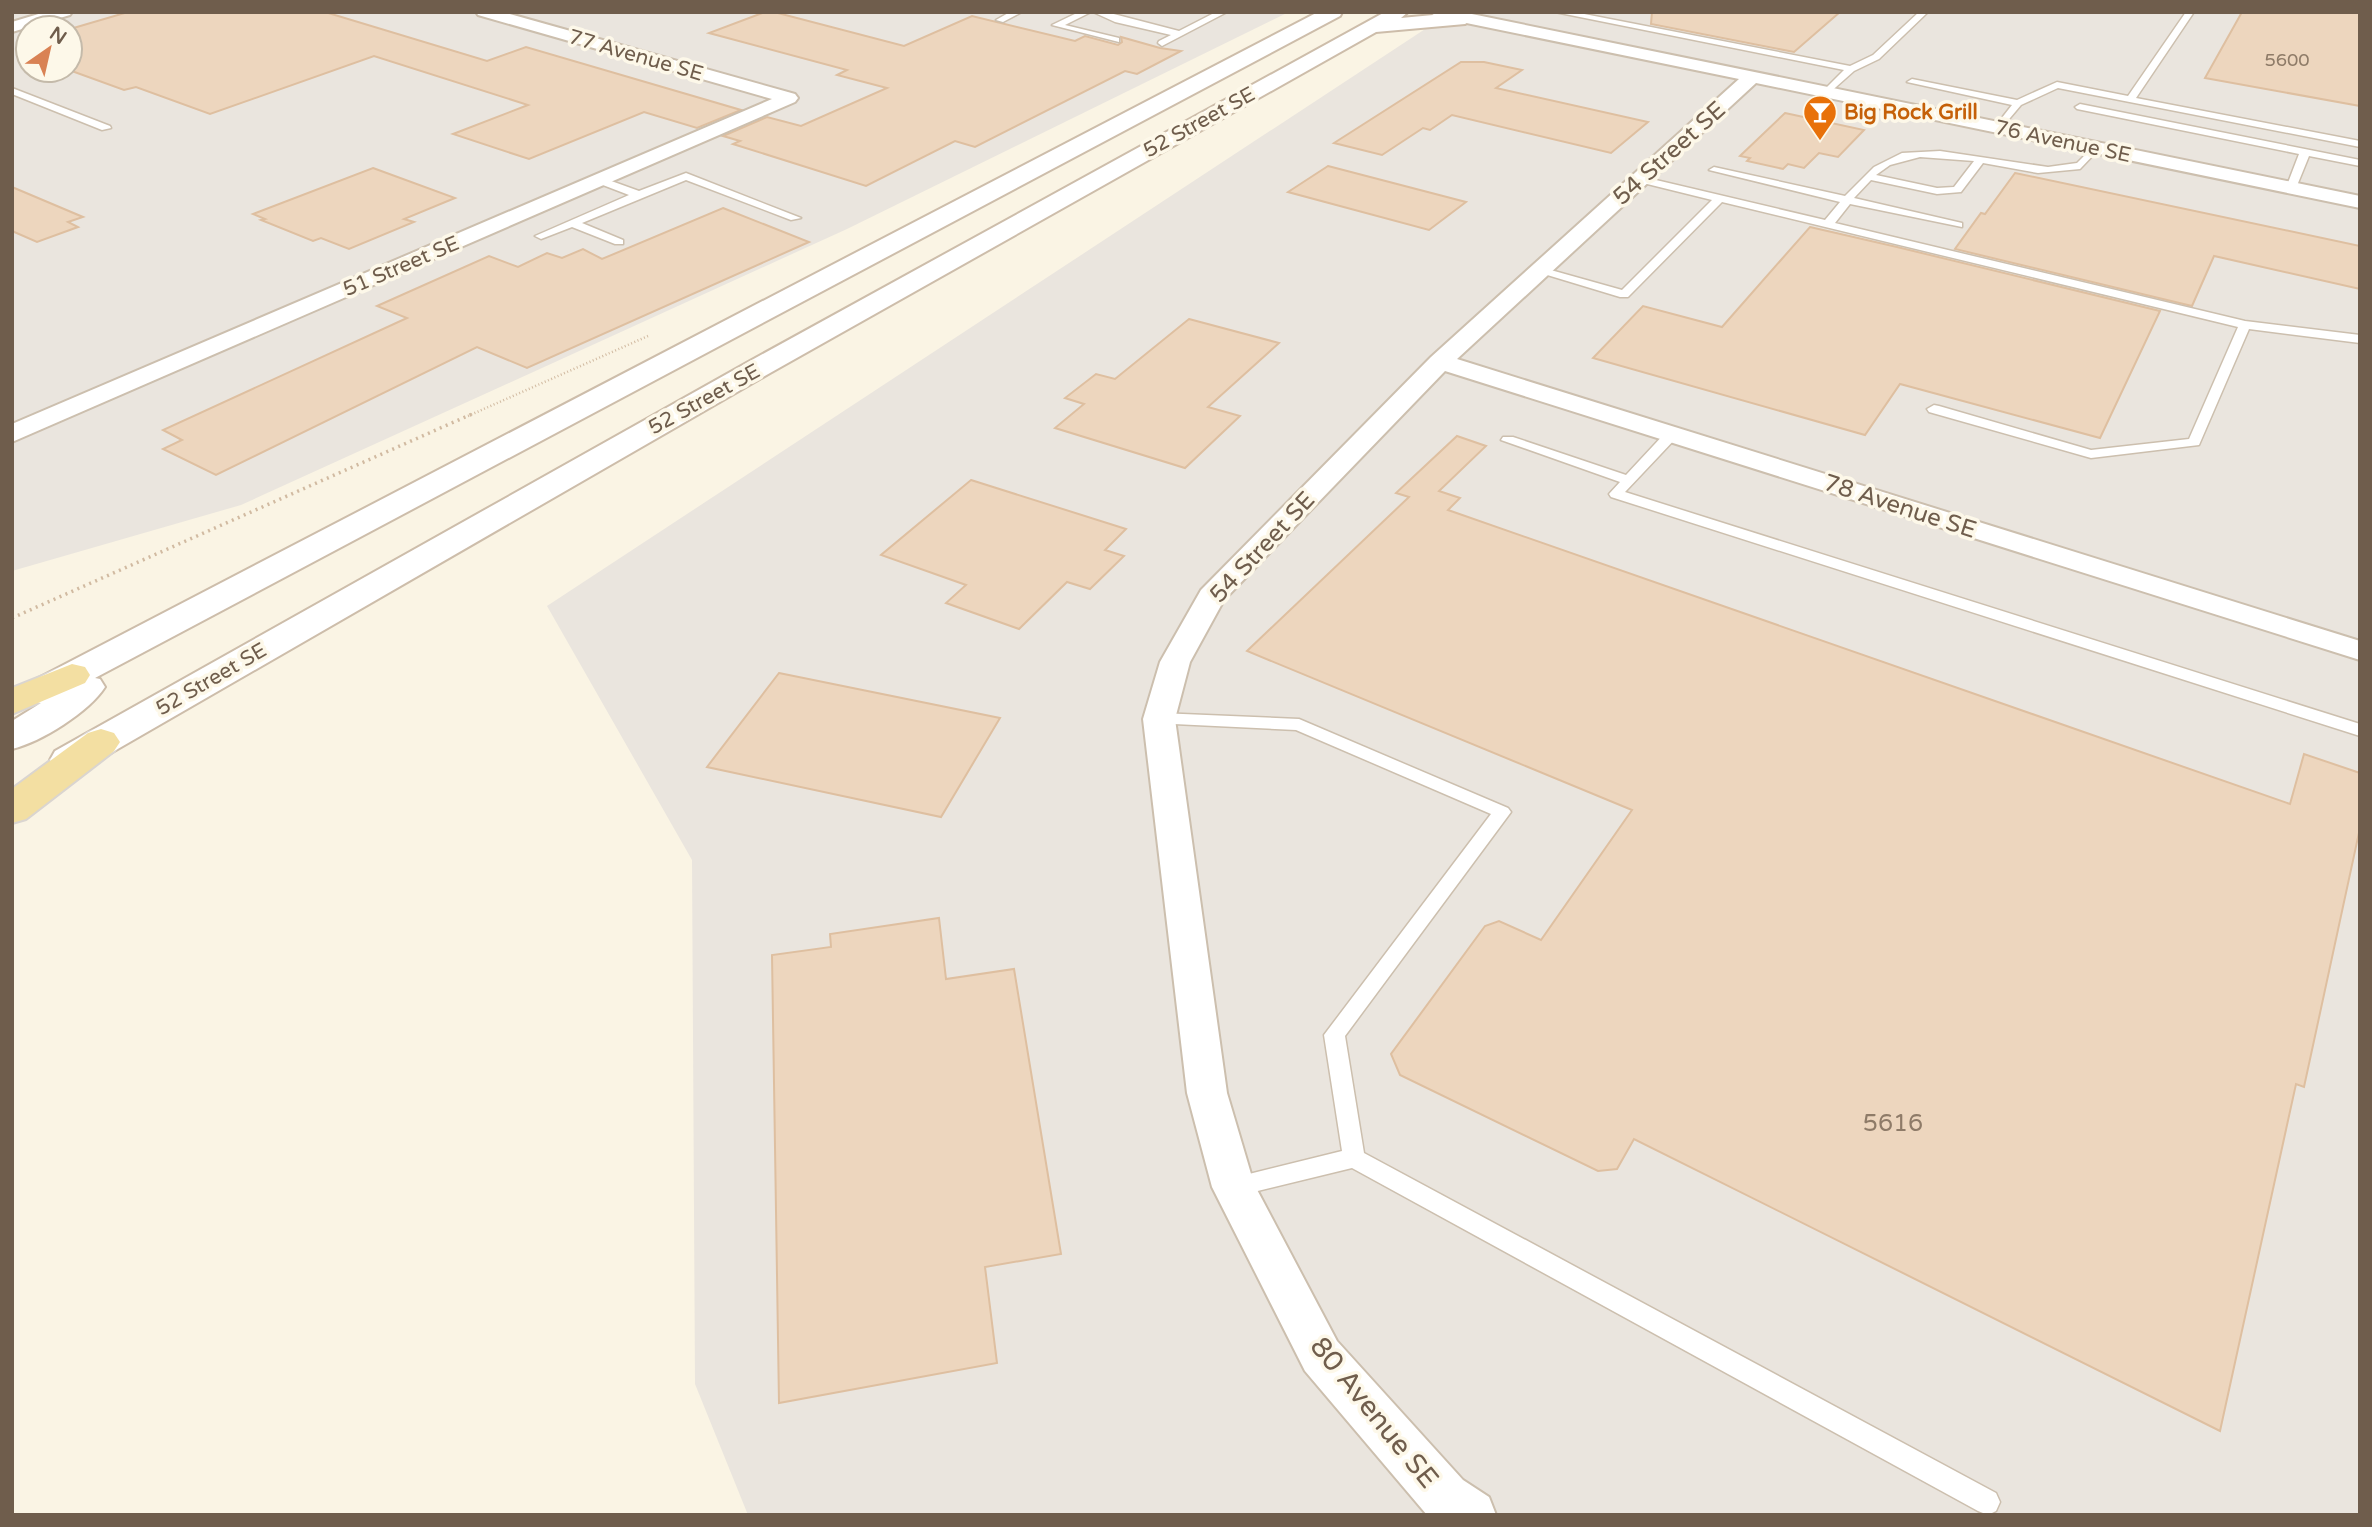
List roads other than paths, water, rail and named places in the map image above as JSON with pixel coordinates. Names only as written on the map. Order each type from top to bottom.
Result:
[{"type":"main road","name":"52 Street SE","points":[[12,707],[1333,12]]},
{"type":"main road","name":"52 Street SE","points":[[12,792],[772,361],[1399,12]]},
{"type":"main road","points":[[1373,27],[1465,18]]},
{"type":"main road","points":[[12,737],[42,720],[172,623]]},
{"type":"main road","points":[[12,702],[72,675]]},
{"type":"main road","points":[[12,809],[101,742]]},
{"type":"street","name":"77 Avenue SE","points":[[484,12],[789,98]]},
{"type":"street","name":"76 Avenue SE","points":[[1437,12],[2360,202]]},
{"type":"street","name":"54 Street SE","points":[[1233,1187],[1207,1093],[1159,719],[1175,662],[1211,596],[1440,362],[1752,77]]},
{"type":"street","name":"51 Street SE","points":[[12,434],[789,98]]},
{"type":"street","name":"78 Avenue SE","points":[[1440,362],[2360,651]]},
{"type":"street","name":"80 Avenue SE","points":[[1233,1187],[1321,1356],[1445,1498],[1471,1515]]},
{"type":"lane","points":[[1000,20],[1017,12]]},
{"type":"lane","points":[[1087,12],[1056,25],[1116,40]]},
{"type":"lane","points":[[1097,12],[1118,20],[1180,34]]},
{"type":"lane","points":[[1162,43],[1223,12]]},
{"type":"lane","points":[[1559,12],[1851,69]]},
{"type":"lane","points":[[1827,92],[1851,69],[1876,57],[1924,12]]},
{"type":"lane","points":[[2131,98],[2190,12]]},
{"type":"lane","points":[[1559,37],[1585,18]]},
{"type":"lane","points":[[1912,82],[2018,103]]},
{"type":"lane","points":[[1999,128],[2018,103],[2057,85],[2360,144]]},
{"type":"lane","points":[[12,91],[106,128]]},
{"type":"lane","points":[[2080,107],[2360,163]]},
{"type":"lane","points":[[1827,225],[1870,177],[1884,164],[1901,156],[1950,155],[2040,170],[2080,166],[2096,148]]},
{"type":"lane","points":[[2291,188],[2305,152]]},
{"type":"lane","points":[[1870,177],[1937,191],[1956,190],[1980,160]]},
{"type":"lane","points":[[1714,170],[1958,225]]},
{"type":"lane","points":[[541,236],[686,176],[795,218]]},
{"type":"lane","points":[[1639,179],[2245,325],[2360,339]]},
{"type":"lane","points":[[599,180],[639,195]]},
{"type":"lane","points":[[1539,271],[1624,293],[1719,200]]},
{"type":"lane","points":[[572,223],[619,242]]},
{"type":"lane","points":[[1934,409],[2091,454],[2194,442],[2245,325]]},
{"type":"lane","points":[[1672,434],[1616,494],[2360,730]]},
{"type":"lane","points":[[1508,440],[1628,480]]},
{"type":"lane","points":[[1159,719],[1299,724],[1502,812],[1334,1035],[1354,1158]]},
{"type":"lane","points":[[1233,1187],[1354,1158],[1987,1502]]},
{"type":"place","name":"Big Rock Grill","points":[[1820,142]]}]
